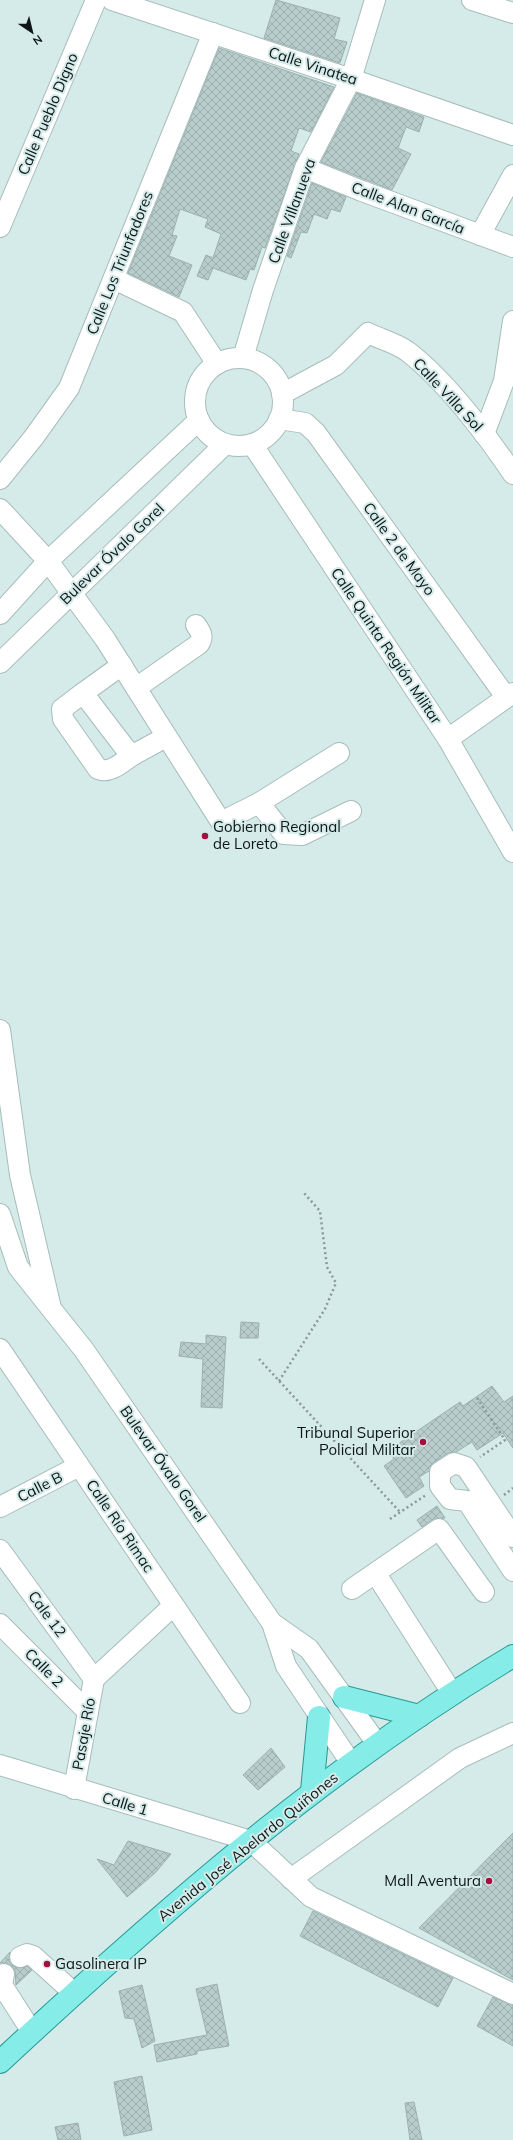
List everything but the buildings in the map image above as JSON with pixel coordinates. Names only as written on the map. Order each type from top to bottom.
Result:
[{"type":"main road","name":"Avenida José Abelardo Quiñones","points":[[0,2062],[74,1993],[251,1841],[312,1791],[452,1692],[513,1656]]},
{"type":"main road","points":[[344,1697],[419,1716]]},
{"type":"main road","points":[[312,1791],[319,1717]]},
{"type":"street","name":"Calle Pueblo Digno","points":[[0,227],[96,0]]},
{"type":"street","name":"Calle Vinatea","points":[[112,0],[513,134]]},
{"type":"street","name":"Calle Villanueva","points":[[243,358],[263,290],[305,168],[351,79],[375,0]]},
{"type":"street","points":[[472,0],[513,13]]},
{"type":"street","name":"Calle Los Triunfadores","points":[[0,479],[34,438],[69,388],[213,33]]},
{"type":"street","name":"Calle Alan García","points":[[305,168],[480,236],[513,247]]},
{"type":"street","points":[[480,236],[513,175]]},
{"type":"street","points":[[114,279],[183,312],[217,364]]},
{"type":"street","points":[[498,446],[509,382],[513,321]]},
{"type":"street","name":"Calle Villa Sol","points":[[282,394],[336,365],[368,334],[406,350],[437,378],[498,446],[513,474]]},
{"type":"street","points":[[243,358],[257,362],[269,370],[277,381],[282,394],[283,406],[279,419],[273,430],[264,438],[252,444],[239,446],[225,444],[214,439],[205,431],[198,420],[195,408],[195,395],[199,383],[207,372],[217,364],[230,359],[243,358]]},
{"type":"street","name":"Calle 2 de Mayo","points":[[279,419],[305,424],[316,433],[510,695]]},
{"type":"street","points":[[0,614],[48,561],[198,420]]},
{"type":"street","name":"Bulevar Óvalo Gorel","points":[[0,663],[225,444]]},
{"type":"street","name":"Calle Quinta Región Militar","points":[[252,444],[448,739],[511,843]]},
{"type":"street","points":[[0,509],[48,561],[122,665],[221,822],[260,803],[339,753]]},
{"type":"street","points":[[136,688],[199,644],[202,640],[202,634],[196,625]]},
{"type":"street","points":[[122,665],[83,692],[62,709],[61,712],[63,719],[98,769],[103,771],[112,769],[133,755],[166,737]]},
{"type":"street","points":[[83,692],[125,748],[133,755]]},
{"type":"street","points":[[448,739],[510,695]]},
{"type":"street","points":[[260,803],[284,834],[302,835],[351,811]]},
{"type":"street","name":"Bulevar Óvalo Gorel","points":[[1,1039],[20,1175],[50,1308]]},
{"type":"street","name":"Bulevar Óvalo Gorel","points":[[0,1214],[18,1266],[84,1350],[272,1623],[286,1666],[351,1763]]},
{"type":"street","name":"Calle Río Rimac","points":[[0,1349],[240,1703]]},
{"type":"street","points":[[513,1537],[466,1466],[454,1463],[440,1472],[440,1486],[450,1498],[467,1501],[513,1571]]},
{"type":"street","name":"Calle B","points":[[0,1507],[79,1466]]},
{"type":"street","points":[[352,1589],[376,1574],[439,1529],[484,1592]]},
{"type":"street","name":"Cale 12","points":[[0,1550],[94,1679]]},
{"type":"street","points":[[376,1574],[452,1692]]},
{"type":"street","points":[[94,1679],[173,1606]]},
{"type":"street","name":"Bulevar Óvalo Gorel","points":[[272,1623],[309,1649],[378,1745]]},
{"type":"street","name":"Calle 2","points":[[0,1624],[88,1712]]},
{"type":"street","name":"Pasaje Río","points":[[74,1788],[94,1679]]},
{"type":"street","points":[[291,1880],[460,1758],[513,1733]]},
{"type":"street","name":"Calle 1","points":[[0,1765],[251,1841]]},
{"type":"street","points":[[251,1841],[280,1866],[291,1880],[311,1897],[513,1994]]},
{"type":"street","points":[[20,1957],[27,1954],[33,1956],[74,1993]]},
{"type":"street","points":[[4,1974],[2,1985],[32,2032]]},
{"type":"path","points":[[279,1381],[325,1309],[336,1283],[327,1267],[320,1211],[303,1192]]},
{"type":"path","points":[[259,1359],[400,1512]]},
{"type":"path","points":[[466,1466],[505,1440],[477,1398]]},
{"type":"path","points":[[390,1519],[440,1486]]},
{"type":"place","name":"Gobierno Regional de Loreto","points":[[205,836]]},
{"type":"place","name":"Tribunal Superior Policial Militar","points":[[423,1442]]},
{"type":"place","name":"Mall Aventura","points":[[489,1881]]},
{"type":"place","name":"Gasolinera IP","points":[[47,1964]]}]
